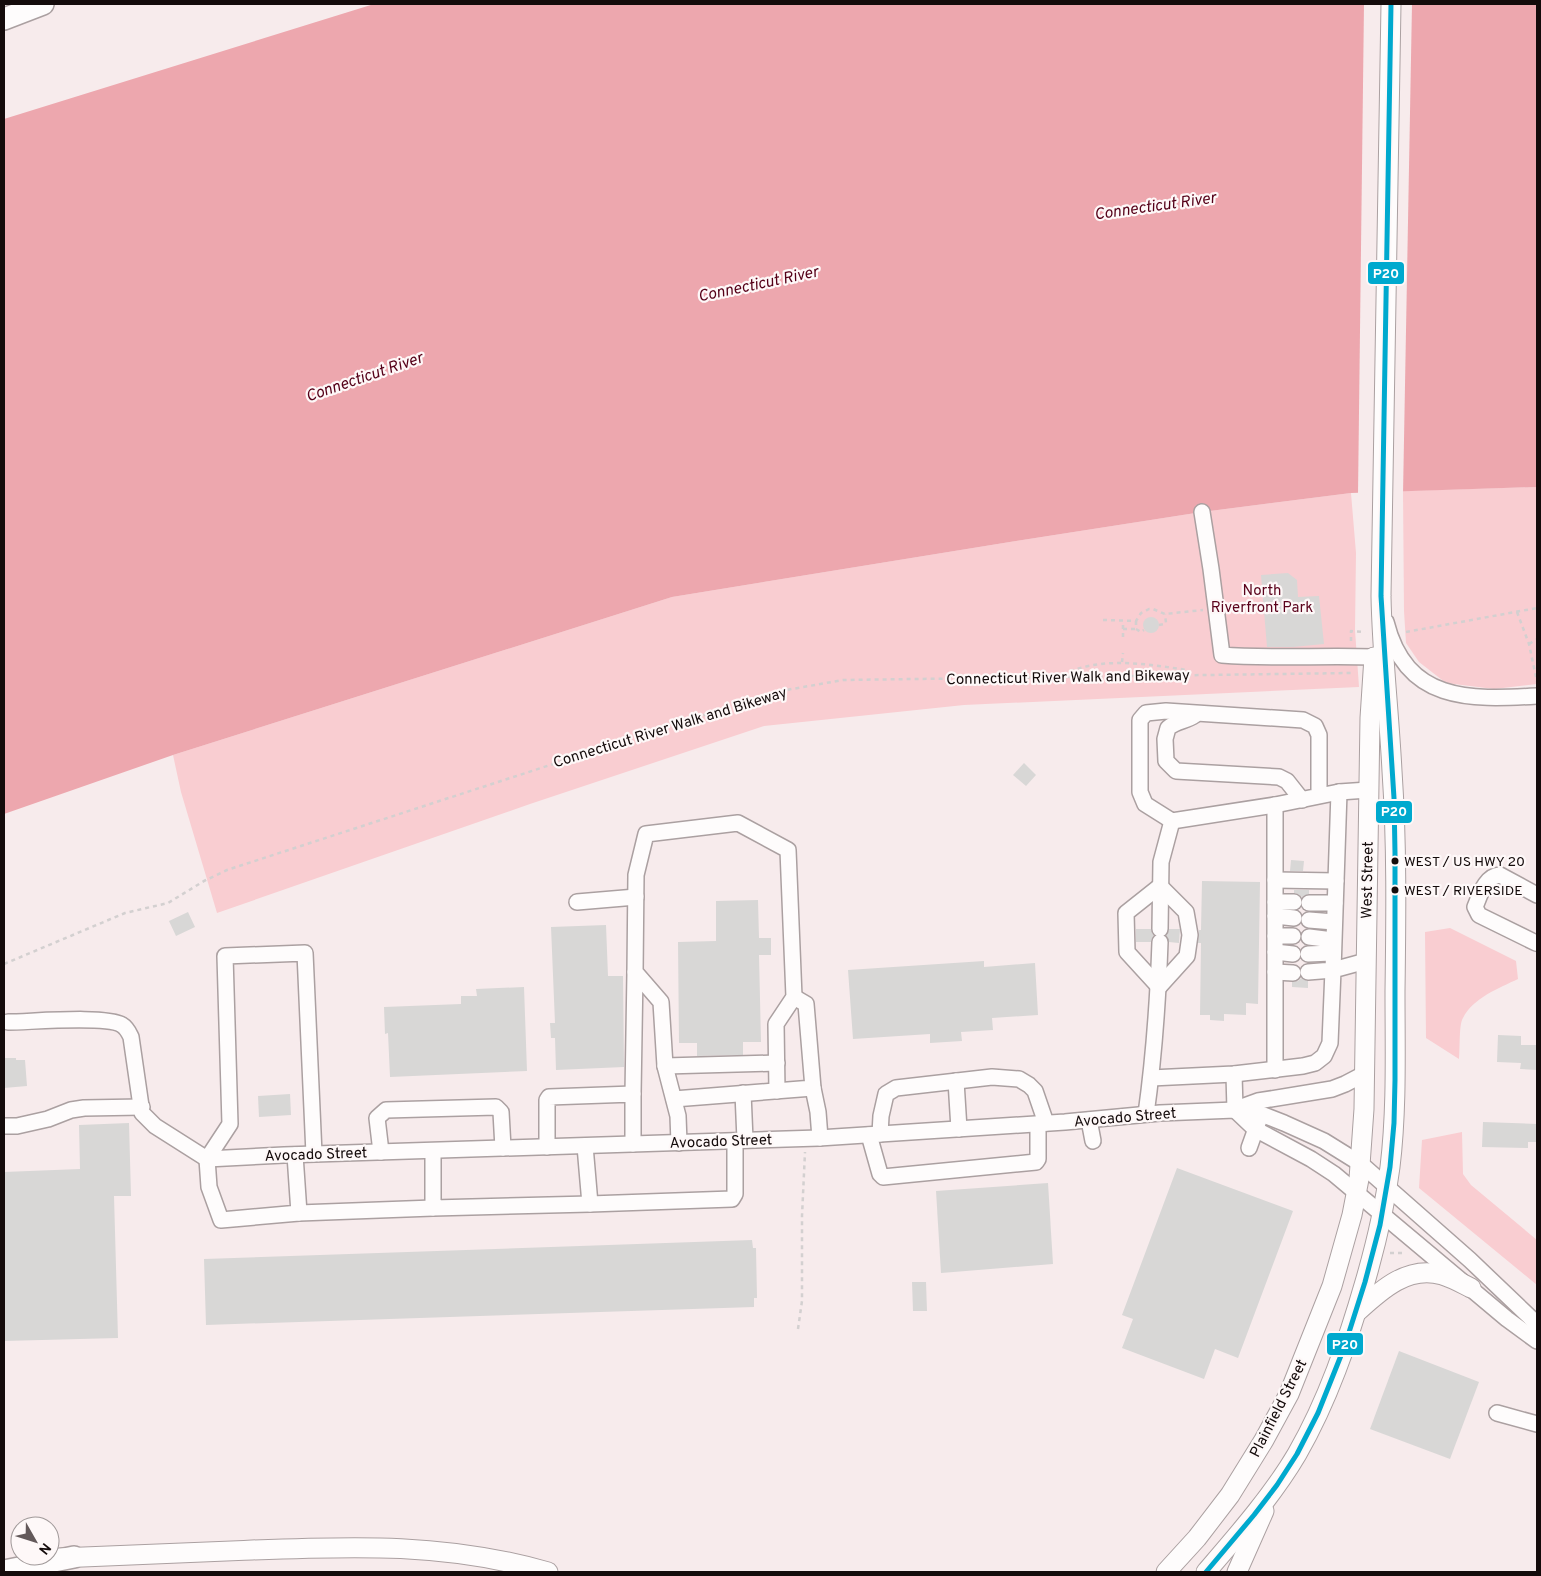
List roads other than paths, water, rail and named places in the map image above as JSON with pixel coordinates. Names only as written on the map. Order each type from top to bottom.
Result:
[{"type":"highway","points":[[4,19],[43,4]]},
{"type":"highway","points":[[4,1570],[74,1557]]},
{"type":"main road","name":"West Street","points":[[1387,1188],[1392,1143],[1394,1093],[1396,922],[1393,790],[1381,596],[1391,4]]},
{"type":"main road","name":"West Street","points":[[1361,1164],[1366,1073],[1370,718],[1381,596]]},
{"type":"main road","points":[[1368,790],[1393,790]]},
{"type":"main road","name":"Plainfield Street","points":[[1166,1572],[1221,1508],[1289,1394],[1332,1286],[1346,1237],[1361,1164]]},
{"type":"main road","points":[[1206,1572],[1232,1542],[1274,1487],[1297,1453],[1320,1409],[1357,1312],[1372,1258],[1387,1188]]},
{"type":"main road","points":[[1357,1312],[1378,1292],[1390,1284],[1413,1275],[1440,1274],[1471,1288]]},
{"type":"main road","points":[[1237,1572],[1274,1487]]},
{"type":"main road","points":[[4,1560],[323,1547],[377,1547],[432,1550],[483,1556],[548,1572]]},
{"type":"street","points":[[1202,512],[1222,655],[1260,658],[1374,657]]},
{"type":"street","points":[[1381,596],[1390,638],[1401,659],[1411,672],[1424,682],[1449,693],[1471,696],[1494,698],[1537,696]]},
{"type":"street","points":[[1319,796],[1319,735],[1315,726],[1303,720],[1166,711],[1146,713],[1140,720],[1140,792],[1145,804],[1172,821],[1275,805],[1339,792],[1368,790]]},
{"type":"street","points":[[1198,713],[1189,720],[1176,722],[1168,728],[1165,739],[1166,761],[1171,768],[1176,771],[1201,774],[1279,777],[1287,781],[1302,800]]},
{"type":"street","points":[[1151,1078],[1275,1070],[1309,1065],[1324,1056],[1330,1043],[1339,792]]},
{"type":"street","points":[[1275,805],[1275,1070]]},
{"type":"street","points":[[1146,1114],[1159,987],[1161,862],[1172,821]]},
{"type":"street","points":[[633,1144],[636,875],[646,834],[738,823],[788,850],[794,997],[776,1024],[777,1091]]},
{"type":"street","points":[[1537,894],[1500,875],[1495,875],[1486,882],[1475,907],[1478,915],[1537,942]]},
{"type":"street","points":[[1275,880],[1336,881]]},
{"type":"street","points":[[1159,987],[1127,952],[1126,913],[1160,886]]},
{"type":"street","points":[[1159,987],[1187,956],[1190,936],[1186,912],[1160,886]]},
{"type":"street","points":[[577,902],[636,897]]},
{"type":"street","points":[[1275,909],[1294,902]]},
{"type":"street","points":[[1309,903],[1335,903]]},
{"type":"street","points":[[1275,909],[1301,919],[1334,922]]},
{"type":"street","points":[[1275,936],[1301,936],[1333,946]]},
{"type":"street","points":[[1275,952],[1300,954],[1333,946]]},
{"type":"street","points":[[314,1154],[305,953],[225,956],[230,1124],[207,1159],[209,1187],[221,1220],[299,1213],[732,1198],[735,1194],[743,1093]]},
{"type":"street","points":[[1275,972],[1333,970],[1366,961]]},
{"type":"street","points":[[635,972],[661,1002],[665,1066],[678,1116],[680,1143]]},
{"type":"street","points":[[794,997],[806,1004],[813,1088],[818,1112],[813,1138]]},
{"type":"street","points":[[8,1022],[105,1019],[121,1024],[131,1037],[142,1113],[149,1121],[207,1159]]},
{"type":"street","points":[[665,1066],[776,1063]]},
{"type":"street","name":"Avocado Street","points":[[1235,1110],[1258,1101],[1332,1089],[1366,1073]]},
{"type":"street","points":[[1234,1074],[1235,1110],[1256,1129],[1312,1159],[1334,1174],[1507,1319],[1537,1341]]},
{"type":"street","points":[[992,1077],[1019,1079],[1035,1091],[1042,1124],[1038,1159],[1036,1162],[883,1177],[880,1174],[875,1134],[886,1094],[896,1088],[992,1077]]},
{"type":"street","points":[[956,1081],[959,1129]]},
{"type":"street","points":[[674,1099],[813,1088]]},
{"type":"street","points":[[547,1147],[549,1097],[633,1094]]},
{"type":"street","points":[[4,1126],[17,1126],[48,1120],[71,1110],[84,1108],[142,1107]]},
{"type":"street","points":[[381,1152],[377,1118],[386,1110],[496,1107],[501,1112],[503,1148]]},
{"type":"street","name":"Avocado Street","points":[[207,1159],[813,1138],[1042,1124],[1146,1114],[1235,1110],[1261,1114],[1284,1123],[1324,1141],[1361,1164]]},
{"type":"street","points":[[1249,1148],[1261,1114]]},
{"type":"street","points":[[1090,1120],[1093,1141]]},
{"type":"street","points":[[585,1146],[590,1204]]},
{"type":"street","points":[[432,1151],[433,1208]]},
{"type":"street","points":[[295,1155],[299,1213]]},
{"type":"street","points":[[1361,1164],[1470,1260],[1537,1324]]},
{"type":"street","points":[[1497,1413],[1537,1424]]},
{"type":"water","name":"Connecticut River","points":[[374,4],[1537,4],[1537,487],[1351,493],[1202,512],[672,597],[173,755],[4,814],[4,119]]},
{"type":"place","name":"WEST / US HWY 20","points":[[1395,861]]},
{"type":"place","name":"WEST / RIVERSIDE","points":[[1395,890]]},
{"type":"park label","name":"North Riverfront Park","points":[[1262,598]]}]
